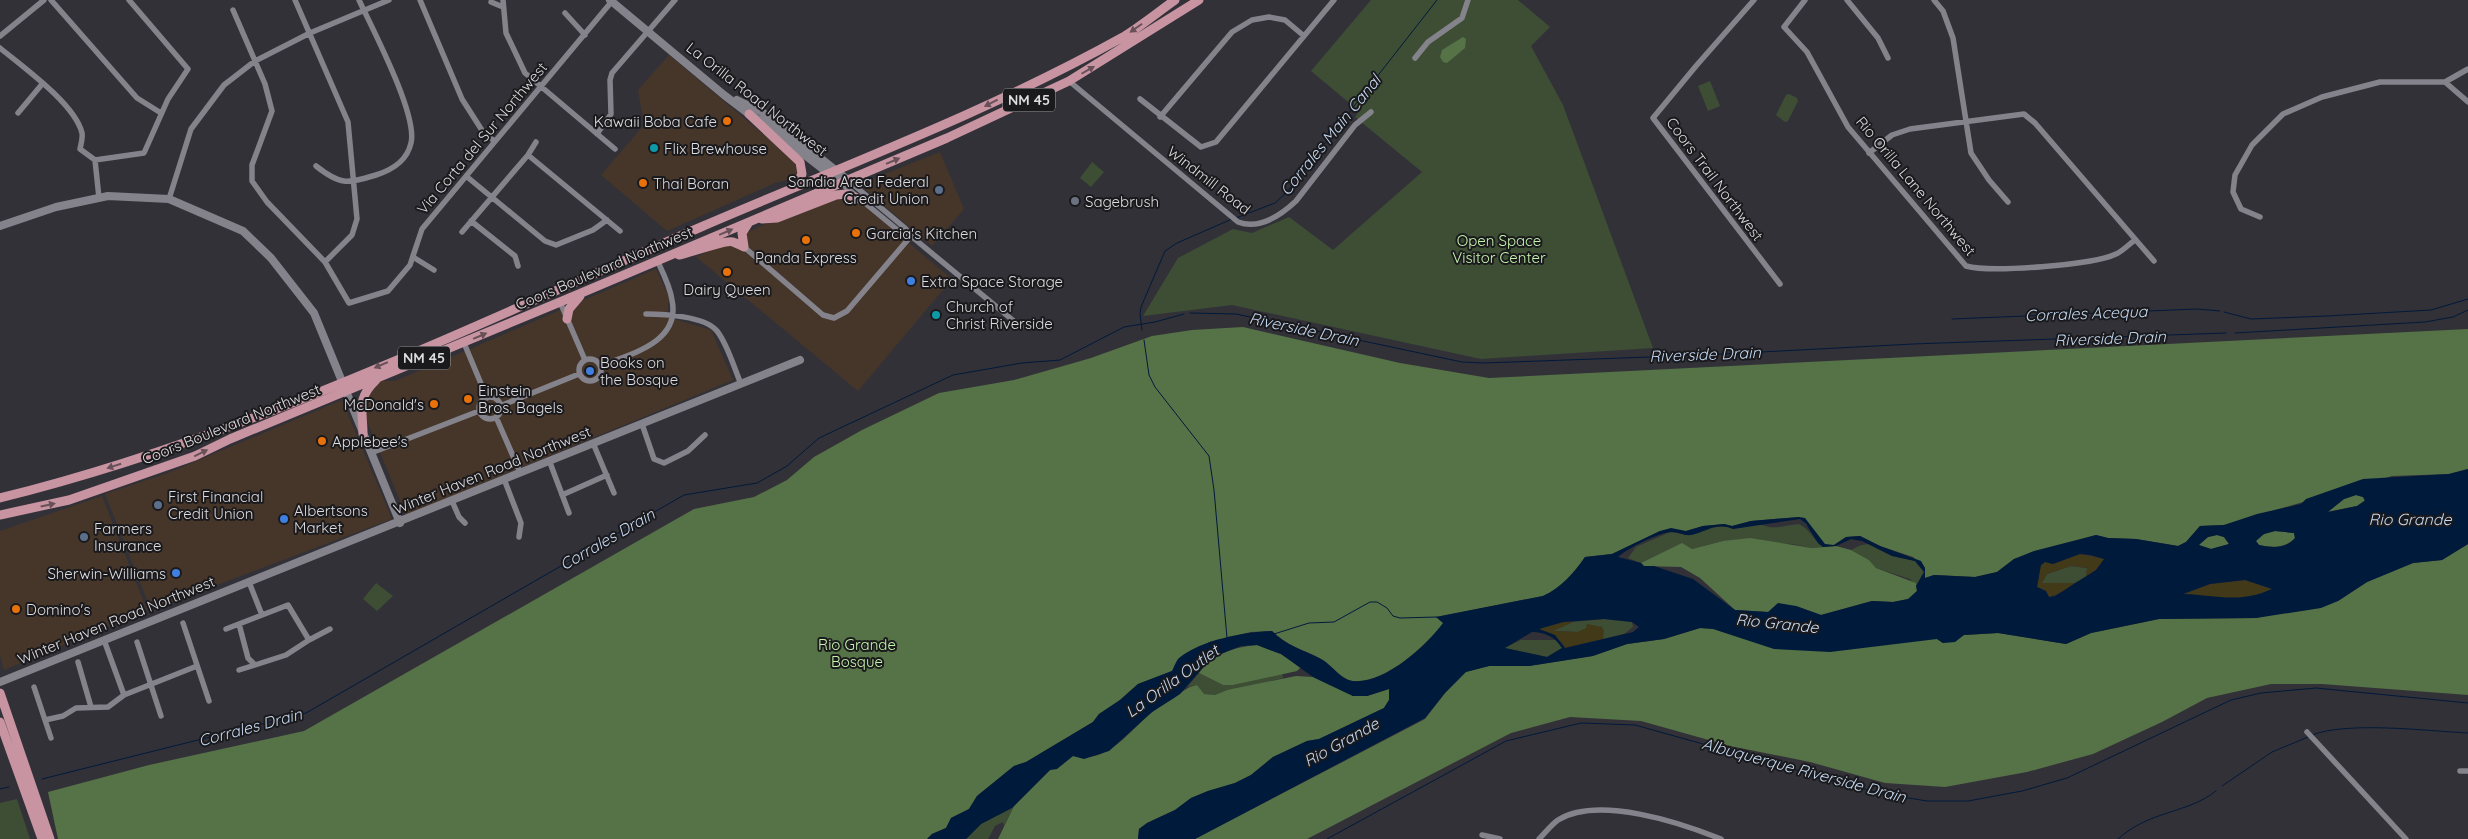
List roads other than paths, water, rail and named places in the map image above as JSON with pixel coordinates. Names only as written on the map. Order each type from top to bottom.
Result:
[{"type":"main road","name":"Coors Boulevard Northwest","points":[[0,498],[62,482],[189,442],[341,382],[795,187],[954,122],[1125,35],[1176,0]]},
{"type":"main road","name":"Coors Boulevard Northwest","points":[[0,515],[69,500],[195,456],[230,439],[464,343],[750,222],[799,199],[845,182],[1069,81],[1199,0]]},
{"type":"main road","points":[[749,114],[800,162],[802,174],[795,187]]},
{"type":"main road","points":[[744,247],[742,233],[750,222],[777,218],[836,195],[846,194],[862,200]]},
{"type":"main road","points":[[661,259],[696,252],[725,241],[732,241],[744,247]]},
{"type":"main road","points":[[560,302],[570,288],[647,255],[659,246]]},
{"type":"main road","points":[[567,319],[569,309],[584,292]]},
{"type":"main road","points":[[363,434],[361,401],[367,389],[380,377]]},
{"type":"main road","points":[[0,693],[50,839]]},
{"type":"main road","points":[[0,722],[42,839]]},
{"type":"street","points":[[0,36],[44,0]]},
{"type":"street","points":[[51,0],[137,98],[161,113]]},
{"type":"street","points":[[0,48],[43,83],[70,111],[82,134],[80,149],[95,160],[144,153],[161,113],[188,69],[129,0]]},
{"type":"street","points":[[233,10],[265,84],[272,111],[252,165],[252,181],[267,202],[325,262],[352,235],[357,219],[348,122],[295,0]]},
{"type":"street","points":[[316,166],[334,180],[354,181],[386,171],[398,164],[411,143],[409,118],[359,0]]},
{"type":"street","points":[[169,199],[191,130],[224,85],[255,61],[310,33],[389,0]]},
{"type":"street","points":[[420,0],[462,99],[484,135],[495,141]]},
{"type":"street","name":"Via Corta del Sur Northwest","points":[[325,262],[349,302],[388,291],[410,265],[422,229],[586,35],[613,0]]},
{"type":"street","name":"La Orilla Road Northwest","points":[[613,0],[739,101],[762,112],[833,171],[862,200],[900,232],[911,236]]},
{"type":"street","points":[[597,134],[610,114],[610,80],[612,73],[675,0]]},
{"type":"street","points":[[1140,99],[1160,117],[1201,147],[1216,142],[1334,0]]},
{"type":"street","points":[[1415,58],[1428,42],[1462,18],[1468,0]]},
{"type":"street","name":"Coors Trail Northwest","points":[[1754,0],[1653,118],[1780,284]]},
{"type":"street","name":"Rio Orilla Lane Northwest","points":[[1805,0],[1784,27],[1807,52],[1848,127],[1966,266],[1992,270],[2083,261],[2117,254],[2135,240]]},
{"type":"street","points":[[1847,0],[1878,38],[1888,58]]},
{"type":"street","points":[[1934,0],[1943,11],[1953,38],[1968,120],[1971,153],[1988,180],[2008,202]]},
{"type":"street","points":[[491,2],[503,3],[506,33],[525,73],[540,88],[615,149]]},
{"type":"street","points":[[565,13],[586,35]]},
{"type":"street","points":[[1160,117],[1232,32],[1252,20],[1269,17],[1285,20],[1304,36]]},
{"type":"street","name":"La Orilla Road Northwest","points":[[649,29],[749,114],[833,171]]},
{"type":"street","points":[[2260,217],[2241,209],[2233,192],[2235,175],[2252,145],[2283,114],[2322,96],[2380,82],[2445,82],[2468,69]]},
{"type":"street","name":"Windmill Road","points":[[1069,81],[1238,222],[1254,226],[1286,211],[1356,126],[1371,112]]},
{"type":"street","points":[[2445,82],[2468,102]]},
{"type":"street","points":[[18,113],[43,83]]},
{"type":"street","points":[[1869,153],[1892,135],[1910,129],[2024,114],[2035,123],[2154,261]]},
{"type":"street","points":[[462,232],[528,155],[536,142]]},
{"type":"street","points":[[528,155],[620,231]]},
{"type":"street","points":[[95,160],[100,198]]},
{"type":"street","points":[[466,176],[546,241],[556,245],[593,230],[607,220]]},
{"type":"street","name":"La Orilla Road Northwest","points":[[845,182],[904,228],[911,236],[1021,327]]},
{"type":"street","points":[[0,226],[56,207],[108,196],[169,199],[243,232],[271,258],[314,313],[330,348],[341,382],[400,523]]},
{"type":"street","points":[[471,221],[515,256],[518,266]]},
{"type":"street","points":[[744,247],[823,315],[834,318],[846,312],[911,236]]},
{"type":"street","points":[[413,257],[434,270]]},
{"type":"street","points":[[600,366],[652,346],[666,331],[673,316],[671,295],[661,259]]},
{"type":"street","points":[[560,302],[585,360]]},
{"type":"street","points":[[646,314],[673,316],[704,322],[716,330],[740,384]]},
{"type":"street","points":[[464,343],[486,398]]},
{"type":"street","points":[[585,360],[596,360],[600,366],[600,373],[593,381],[585,380],[579,374],[580,364],[585,360]]},
{"type":"street","name":"Winter Haven Road Northwest","points":[[0,682],[400,523],[549,460],[800,360]]},
{"type":"street","points":[[500,406],[579,374]]},
{"type":"street","points":[[486,398],[496,399],[500,406],[500,412],[496,417],[487,418],[479,411],[480,403],[486,398]]},
{"type":"street","points":[[371,453],[479,411]]},
{"type":"street","points":[[496,417],[520,472]]},
{"type":"street","points":[[642,424],[654,459],[664,463],[688,451],[705,435]]},
{"type":"street","points":[[593,443],[614,493]]},
{"type":"street","points":[[549,460],[569,513]]},
{"type":"street","points":[[562,495],[607,475]]},
{"type":"street","points":[[504,479],[521,524],[519,538]]},
{"type":"street","points":[[452,501],[458,517],[465,524]]},
{"type":"street","points":[[248,582],[262,615]]},
{"type":"street","points":[[226,629],[288,605],[309,640]]},
{"type":"street","points":[[183,623],[209,702]]},
{"type":"street","points":[[239,624],[248,658],[255,665]]},
{"type":"street","points":[[239,670],[286,655],[330,629]]},
{"type":"street","points":[[104,640],[124,695]]},
{"type":"street","points":[[137,642],[162,716]]},
{"type":"street","points":[[78,662],[91,707]]},
{"type":"street","points":[[45,720],[64,716],[76,708],[108,707],[124,695],[197,666]]},
{"type":"street","points":[[34,687],[51,738]]},
{"type":"street","points":[[0,706],[11,726]]},
{"type":"street","points":[[2308,733],[2406,839]]},
{"type":"street","points":[[2460,771],[2468,771]]},
{"type":"street","points":[[1539,839],[1558,820],[1591,810],[1645,815],[1700,830],[1721,839]]},
{"type":"street","points":[[1482,835],[1500,839]]},
{"type":"water","name":"Rio Grande","points":[[2468,469],[2468,544],[2442,560],[2413,563],[2367,582],[2338,601],[2321,608],[2256,618],[2159,619],[2091,633],[2066,644],[1998,633],[1964,635],[1955,642],[1943,643],[1937,639],[1830,652],[1774,649],[1713,629],[1700,628],[1664,639],[1627,644],[1593,656],[1529,666],[1489,666],[1466,672],[1445,693],[1425,718],[1195,839],[1138,839],[1139,829],[1147,823],[1175,810],[1191,798],[1235,783],[1251,775],[1273,757],[1307,741],[1319,739],[1384,708],[1389,700],[1389,689],[1367,696],[1353,696],[1313,677],[1281,654],[1257,645],[1241,646],[1223,653],[1206,664],[1180,694],[1152,712],[1109,751],[1084,759],[1073,756],[1057,769],[1050,770],[1012,808],[981,824],[966,839],[927,839],[932,834],[946,828],[951,818],[969,809],[977,796],[1014,766],[1026,762],[1093,722],[1099,714],[1120,700],[1138,684],[1172,671],[1179,658],[1199,646],[1236,635],[1272,631],[1289,644],[1325,662],[1344,678],[1352,681],[1364,681],[1390,670],[1415,653],[1443,623],[1436,617],[1543,596],[1567,580],[1585,557],[1612,554],[1660,531],[1671,528],[1686,531],[1703,526],[1724,524],[1732,526],[1751,521],[1799,517],[1805,518],[1825,544],[1834,545],[1846,537],[1860,536],[1880,546],[1921,561],[1925,568],[1925,578],[1934,575],[1975,577],[1997,572],[2014,559],[2034,551],[2096,535],[2178,546],[2186,542],[2200,526],[2224,525],[2257,514],[2301,504],[2306,499],[2363,479],[2449,474]],"holes":[[[2356,495],[2363,497],[2365,501],[2357,506],[2328,512],[2344,499]],[[1800,519],[1823,547],[1836,546],[1851,539],[1862,541],[1892,556],[1915,561],[1924,572],[1916,586],[1917,591],[1908,599],[1893,602],[1872,601],[1821,615],[1796,606],[1778,603],[1768,612],[1735,610],[1693,579],[1618,557],[1644,542],[1667,533],[1674,532],[1691,535],[1716,527],[1733,529]],[[2275,531],[2294,533],[2295,538],[2291,542],[2278,547],[2259,545],[2256,541],[2264,534]],[[2217,535],[2224,537],[2229,544],[2211,549],[2199,545],[2208,537]],[[2080,554],[2104,559],[2096,570],[2055,596],[2049,597],[2046,591],[2037,587],[2041,565],[2045,562],[2053,564]],[[2245,580],[2272,589],[2260,594],[2228,598],[2183,594],[2210,584]],[[1604,619],[1632,622],[1639,627],[1633,632],[1565,648],[1555,635],[1539,629],[1563,622]],[[1532,632],[1541,633],[1553,638],[1562,648],[1547,657],[1505,648]]]},
{"type":"waterway","name":"Corrales Main Canal","points":[[1236,218],[1275,203],[1286,193],[1437,0]]},
{"type":"waterway","name":"Corrales Main Canal","points":[[1142,330],[1141,307],[1165,251],[1177,243],[1232,219]]},
{"type":"waterway","name":"Corrales Acequa","points":[[2224,312],[2251,319],[2327,316],[2431,310],[2468,299]]},
{"type":"waterway","name":"Corrales Acequa","points":[[1952,319],[2197,309],[2220,311]]},
{"type":"waterway","name":"Riverside Drain","points":[[2235,333],[2425,322],[2453,317],[2468,310]]},
{"type":"waterway","name":"Riverside Drain","points":[[1190,313],[1236,314],[1462,362],[1484,363],[1705,355],[1913,344],[2226,333]]},
{"type":"waterway","name":"Corrales Drain","points":[[42,779],[306,713],[684,495],[757,483],[787,466],[819,438],[953,375],[1022,363],[1060,360],[1124,327],[1155,322],[1184,314]]},
{"type":"waterway","name":"La Orilla Outlet","points":[[1144,340],[1149,375],[1155,387],[1209,456],[1214,490],[1227,638]]},
{"type":"waterway","points":[[1274,634],[1309,623],[1334,622],[1370,602],[1377,602],[1387,608],[1393,616],[1400,618],[1437,617]]},
{"type":"waterway","name":"Albuquerque Riverside Drain","points":[[1327,839],[1506,741],[1581,723],[1635,725],[1878,793],[1927,801],[1968,801],[2022,791],[2067,778],[2231,700],[2261,693],[2316,688],[2468,703]]},
{"type":"waterway","points":[[2312,735],[2346,728],[2410,729],[2468,733]]},
{"type":"waterway","points":[[2222,786],[2272,752],[2308,737]]},
{"type":"waterway","name":"Corrales Drain","points":[[0,789],[9,787]]},
{"type":"waterway","points":[[2118,839],[2130,830],[2155,817],[2193,804],[2216,791]]},
{"type":"place","name":"Kawaii Boba Cafe","points":[[727,121]]},
{"type":"place","name":"Flix Brewhouse","points":[[654,148]]},
{"type":"place","name":"Thai Boran","points":[[643,183]]},
{"type":"place","name":"Sandia Area Federal Credit Union","points":[[939,190]]},
{"type":"place","name":"Sagebrush","points":[[1075,201]]},
{"type":"place","name":"Garcia's Kitchen","points":[[856,233]]},
{"type":"place","name":"Panda Express","points":[[806,240]]},
{"type":"place","name":"Dairy Queen","points":[[727,272]]},
{"type":"place","name":"Extra Space Storage","points":[[911,281]]},
{"type":"place","name":"Church of Christ Riverside","points":[[936,315]]},
{"type":"place","name":"Books on the Bosque","points":[[590,371]]},
{"type":"place","name":"Einstein Bros. Bagels","points":[[468,399]]},
{"type":"place","name":"McDonald's","points":[[434,404]]},
{"type":"place","name":"Applebee's","points":[[322,441]]},
{"type":"place","name":"First Financial Credit Union","points":[[158,505]]},
{"type":"place","name":"Albertsons Market","points":[[284,519]]},
{"type":"place","name":"Farmers Insurance","points":[[84,537]]},
{"type":"place","name":"Sherwin-Williams","points":[[176,573]]},
{"type":"place","name":"Domino's","points":[[16,609]]},
{"type":"park label","name":"Open Space Visitor Center","points":[[1499,248]]},
{"type":"park label","name":"Rio Grande Bosque","points":[[857,652]]}]
